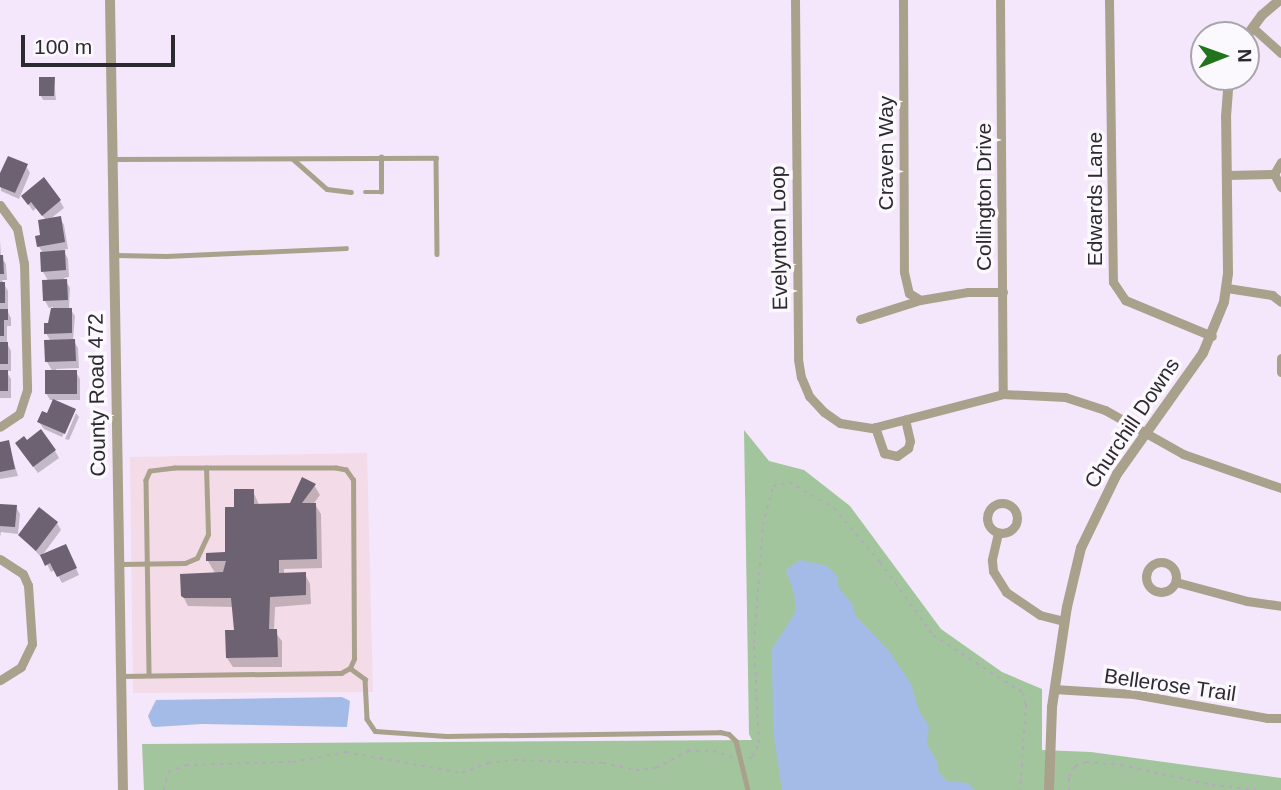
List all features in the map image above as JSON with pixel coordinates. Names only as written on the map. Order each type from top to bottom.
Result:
[{"type":"street","name":"County Road 472","points":[[110,0],[122,790]]},
{"type":"street","name":"Evelynton Loop","points":[[795,0],[798,359],[801,377],[809,396],[824,412],[840,423],[875,427],[1003,394],[1065,397],[1105,410],[1198,460],[1281,488]]},
{"type":"street","name":"Craven Way","points":[[904,0],[904,272],[909,293],[920,300]]},
{"type":"street","name":"Collington Drive","points":[[1000,0],[1003,394]]},
{"type":"street","name":"Edwards Lane","points":[[1109,0],[1113,282],[1125,300],[1212,336]]},
{"type":"street","points":[[1260,22],[1278,6]]},
{"type":"street","points":[[1260,39],[1281,53]]},
{"type":"street","name":"Churchill Downs","points":[[1049,790],[1054,690],[1064,621],[1075,568],[1089,528],[1108,489],[1191,372],[1212,336],[1227,288],[1227,91]]},
{"type":"street","points":[[1275,174],[1281,162]]},
{"type":"street","points":[[1227,175],[1275,174]]},
{"type":"street","points":[[1275,174],[1281,187]]},
{"type":"street","points":[[0,205],[17,228],[24,263],[27,307],[26,398],[19,414],[0,427]]},
{"type":"street","points":[[1227,288],[1272,295],[1281,302]]},
{"type":"street","points":[[860,319],[920,300],[968,292],[1003,292]]},
{"type":"street","points":[[1281,358],[1281,372]]},
{"type":"street","points":[[875,427],[884,453],[897,456],[904,453],[910,441],[905,420]]},
{"type":"street","points":[[998,533],[992,560],[993,571],[1006,592],[1031,610],[1064,621]]},
{"type":"street","points":[[0,559],[12,564],[23,574],[30,593],[32,644],[21,667],[0,680]]},
{"type":"street","points":[[1176,582],[1247,601],[1281,606]]},
{"type":"street","name":"Bellerose Trail","points":[[1054,690],[1153,697],[1268,718],[1281,718]]},
{"type":"lane","points":[[365,192],[381,192],[381,157]]},
{"type":"lane","points":[[292,158],[327,189],[351,192]]},
{"type":"lane","points":[[112,159],[436,158],[437,254]]},
{"type":"lane","points":[[114,256],[346,248]]},
{"type":"lane","points":[[121,676],[341,673],[349,668],[355,659],[353,480],[346,470],[159,468],[150,471],[146,480],[149,675]]},
{"type":"lane","points":[[119,564],[185,563],[197,558],[208,534],[206,468]]},
{"type":"lane","points":[[349,668],[365,680],[368,719],[375,731],[446,736],[720,732],[729,734],[736,741],[748,790]]},
{"type":"path","points":[[164,790],[168,772],[186,765],[293,762],[346,752],[462,773],[488,763],[514,760],[603,763],[636,770],[656,768],[688,751],[713,751],[741,760],[753,757],[759,743],[754,643],[763,525],[773,486],[789,482],[834,508],[880,562],[933,635],[1023,694],[1026,704],[1020,790]]},
{"type":"path","points":[[1069,790],[1069,777],[1075,766],[1086,762],[1121,765],[1212,785],[1256,790]]},
{"type":"shaded area","points":[[367,453],[373,692],[133,693],[130,457]]},
{"type":"green space","points":[[744,430],[769,461],[804,470],[850,506],[941,629],[1002,672],[1042,689],[1042,750],[1091,752],[1281,778],[1281,790],[144,790],[142,744],[752,740],[749,734]]},
{"type":"water","points":[[800,560],[827,566],[836,574],[839,588],[852,604],[855,615],[889,651],[911,684],[919,711],[929,726],[927,745],[936,759],[939,773],[947,781],[967,783],[975,790],[782,790],[773,730],[772,649],[796,611],[794,593],[786,570]]},
{"type":"water","points":[[342,697],[350,701],[347,727],[202,724],[155,727],[148,716],[156,700]]},
{"type":"building","points":[[39,77],[55,77],[54,96],[39,96]]},
{"type":"building","points":[[8,156],[28,164],[15,193],[0,187],[0,173]]},
{"type":"building","points":[[44,177],[61,200],[42,216],[31,202],[28,205],[21,196]]},
{"type":"building","points":[[61,216],[65,242],[37,247],[35,236],[40,235],[38,220]]},
{"type":"building","points":[[65,250],[66,270],[41,272],[40,252]]},
{"type":"building","points":[[0,255],[3,255],[4,274],[0,274]]},
{"type":"building","points":[[67,279],[68,300],[43,301],[42,280]]},
{"type":"building","points":[[0,282],[5,282],[5,303],[0,303]]},
{"type":"building","points":[[51,308],[72,308],[72,333],[44,334],[44,323],[48,323]]},
{"type":"building","points":[[0,309],[8,309],[8,320],[4,320],[4,336],[0,336]]},
{"type":"building","points":[[75,339],[76,361],[45,362],[44,340]]},
{"type":"building","points":[[0,342],[8,342],[8,364],[0,364]]},
{"type":"building","points":[[0,370],[8,370],[8,391],[0,391]]},
{"type":"building","points":[[45,370],[77,370],[77,394],[45,394]]},
{"type":"building","points":[[53,399],[76,409],[65,434],[37,422],[42,411],[47,413]]},
{"type":"building","points":[[41,429],[56,450],[33,467],[15,443],[24,436],[27,440]]},
{"type":"building","points":[[9,440],[15,469],[0,472],[0,442]]},
{"type":"building","points":[[302,477],[316,484],[302,503],[316,503],[317,559],[279,560],[279,573],[306,572],[306,595],[270,597],[269,629],[277,629],[278,657],[226,658],[225,630],[234,630],[231,598],[184,598],[181,596],[180,574],[223,572],[226,561],[206,561],[206,553],[225,552],[225,507],[234,507],[234,489],[254,489],[254,504],[290,503]]},
{"type":"building","points":[[0,504],[17,505],[15,527],[0,526]]},
{"type":"building","points":[[39,507],[58,522],[36,551],[18,535]]},
{"type":"building","points":[[66,544],[77,568],[57,577],[50,563],[45,566],[40,555]]}]
